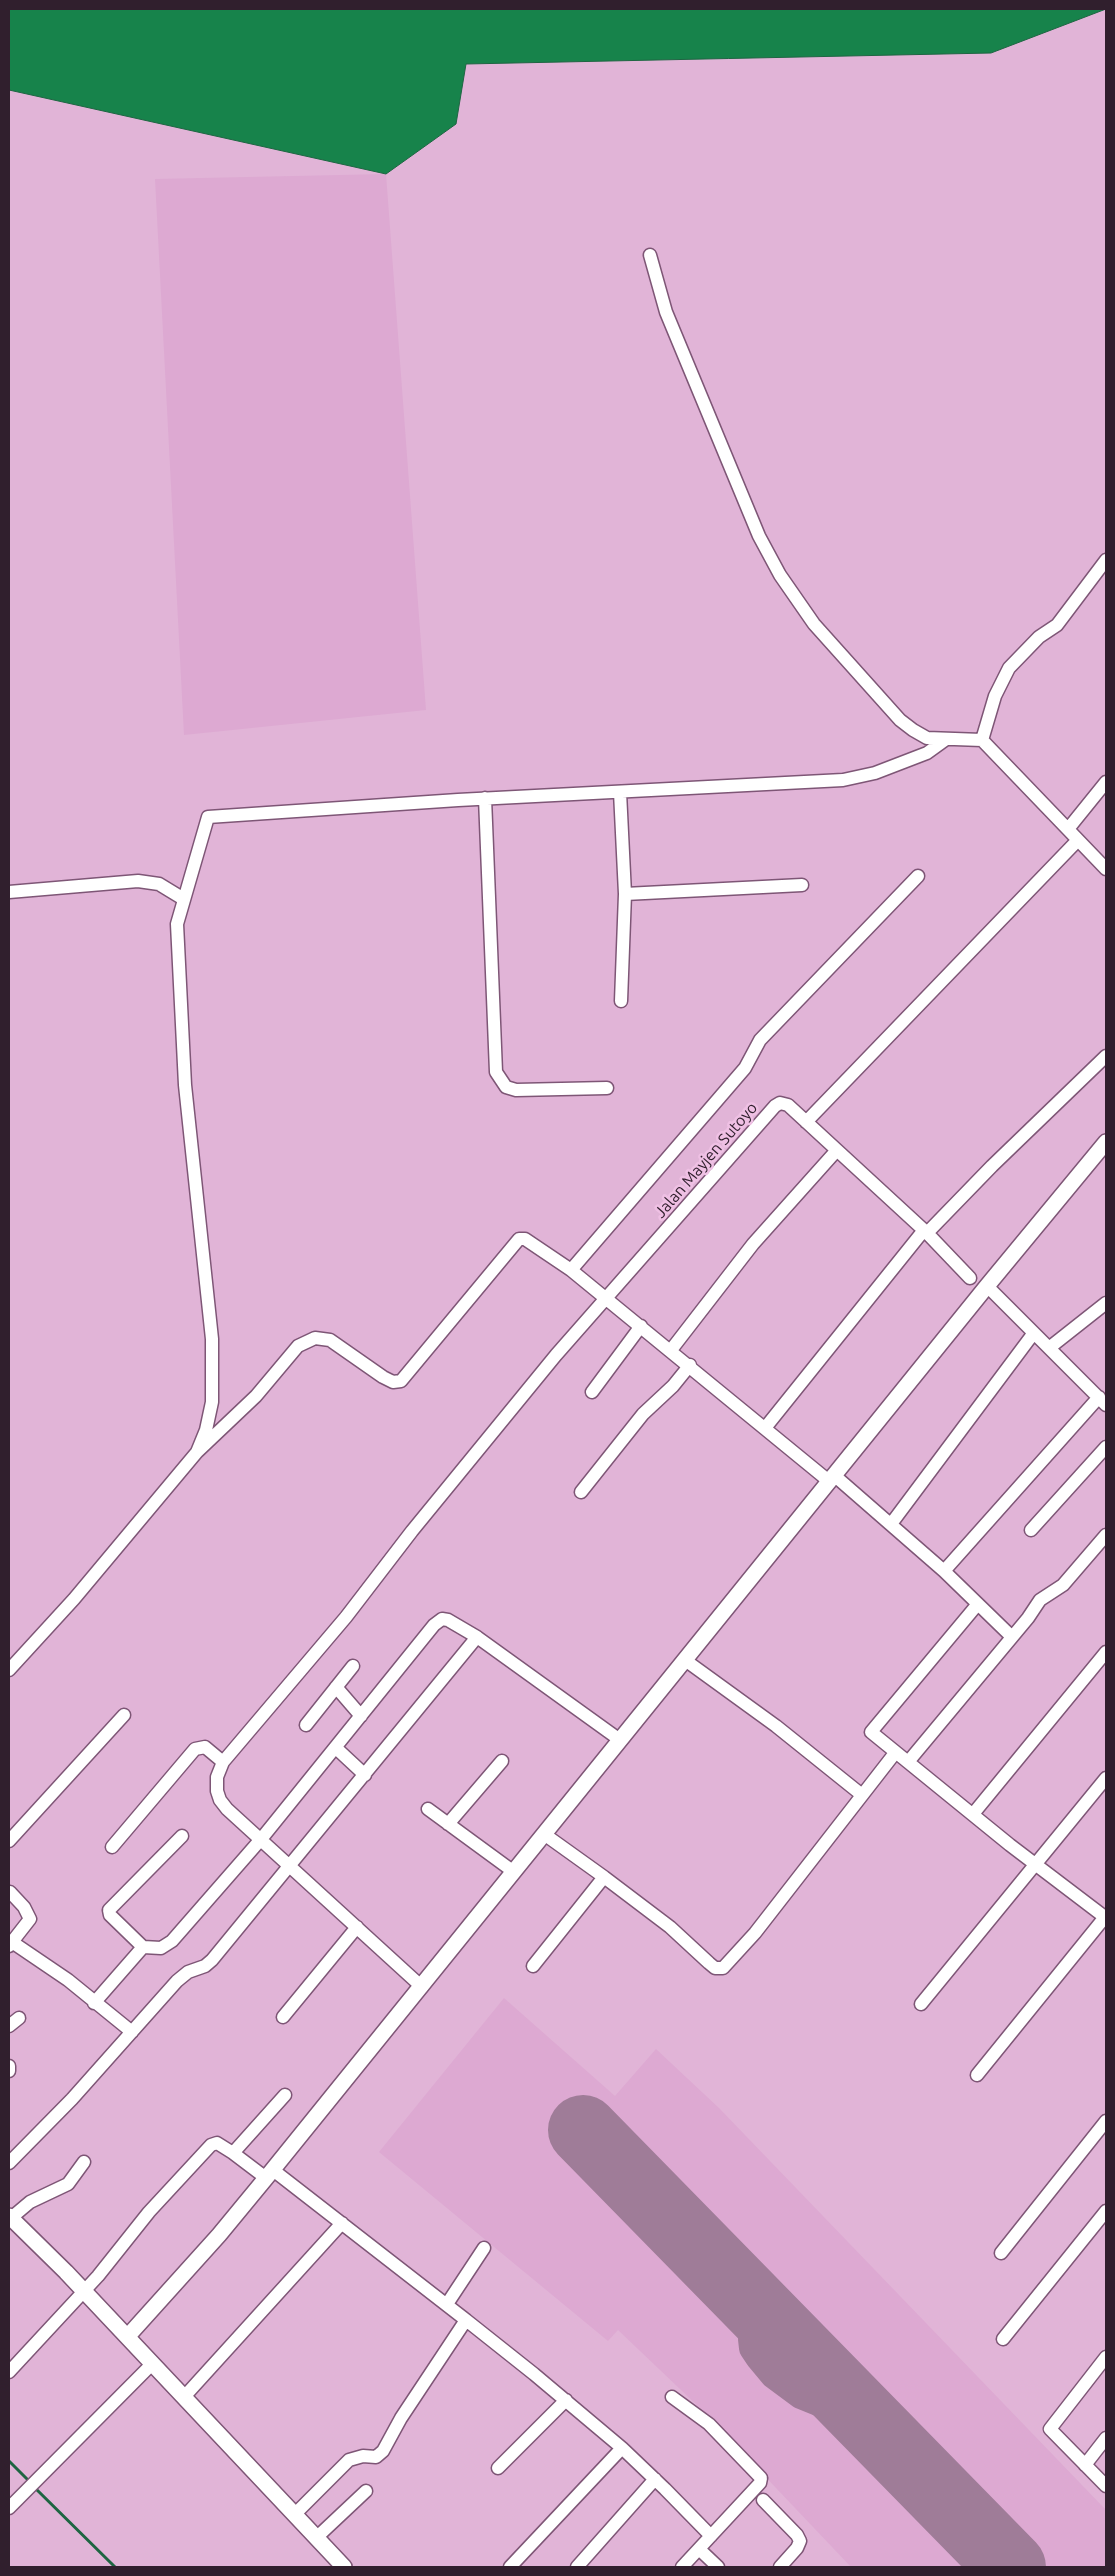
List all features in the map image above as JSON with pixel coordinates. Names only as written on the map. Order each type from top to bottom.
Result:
[{"type":"street","points":[[650,255],[666,312],[759,536],[780,575],[821,634],[900,720],[927,738],[982,740],[1106,869]]},
{"type":"street","points":[[982,740],[995,696],[1009,668],[1039,638],[1057,625],[1106,560]]},
{"type":"street","points":[[198,1452],[206,1430],[212,1402],[212,1347],[185,1084],[176,944],[177,924],[182,898],[208,817],[485,798],[856,779],[927,752],[945,740]]},
{"type":"street","points":[[1068,829],[1106,782]]},
{"type":"street","points":[[620,792],[625,894],[622,1001]]},
{"type":"street","points":[[485,798],[496,1072],[506,1087],[516,1090],[607,1088]]},
{"type":"street","points":[[806,1122],[1078,840]]},
{"type":"street","points":[[571,1270],[746,1068],[760,1040],[918,876]]},
{"type":"street","points":[[9,892],[138,881],[159,884],[182,898]]},
{"type":"street","points":[[625,894],[802,885]]},
{"type":"street","points":[[765,1428],[926,1231],[1106,1056]]},
{"type":"street","name":"Jalan Mayjen Sutoyo","points":[[223,1762],[346,1617],[550,1362],[775,1106],[780,1103],[788,1105],[926,1231],[978,1284],[1049,1348],[1102,1401]]},
{"type":"street","points":[[128,2336],[219,2235],[422,1987],[832,1479],[978,1284],[1106,1142]]},
{"type":"street","points":[[671,1350],[754,1244],[837,1150]]},
{"type":"street","points":[[9,1670],[74,1599],[198,1452],[256,1396],[286,1358],[306,1341],[315,1338],[330,1340],[383,1377],[398,1382],[405,1378],[507,1250],[519,1239],[525,1239],[571,1270],[765,1428],[891,1524],[944,1571],[1012,1637]]},
{"type":"street","points":[[1049,1348],[1106,1303]]},
{"type":"street","points":[[592,1392],[641,1326]]},
{"type":"street","points":[[891,1524],[1033,1334]]},
{"type":"street","points":[[581,1492],[643,1414],[673,1386],[690,1365]]},
{"type":"street","points":[[944,1571],[1102,1401]]},
{"type":"street","points":[[1031,1530],[1106,1447]]},
{"type":"street","points":[[908,1762],[1012,1637],[1040,1600],[1063,1585],[1106,1535]]},
{"type":"street","points":[[977,1605],[871,1730],[891,1759],[908,1762],[1036,1865],[1101,1922],[977,2075]]},
{"type":"street","points":[[182,1836],[109,1910],[110,1915],[143,1947],[161,1948],[172,1941],[262,1838],[437,1622],[448,1620],[477,1637],[620,1740]]},
{"type":"street","points":[[9,2163],[183,1975],[205,1966],[212,1960],[477,1637]]},
{"type":"street","points":[[973,1814],[1106,1652]]},
{"type":"street","points":[[685,1660],[784,1732],[862,1794]]},
{"type":"street","points":[[306,1725],[353,1666]]},
{"type":"street","points":[[336,1688],[362,1716]]},
{"type":"street","points":[[9,1841],[124,1714]]},
{"type":"street","points":[[112,1847],[195,1749],[205,1747],[223,1762],[217,1777],[220,1800],[422,1987]]},
{"type":"street","points":[[336,1748],[365,1775]]},
{"type":"street","points":[[544,1834],[670,1927],[709,1963],[716,1968],[724,1968],[755,1933],[891,1759]]},
{"type":"street","points":[[448,1824],[502,1761]]},
{"type":"street","points":[[921,2004],[1106,1778]]},
{"type":"street","points":[[428,1809],[514,1872]]},
{"type":"street","points":[[534,1966],[604,1877]]},
{"type":"street","points":[[10,1892],[24,1907],[30,1919],[10,1944],[68,1980],[132,2032]]},
{"type":"street","points":[[283,2017],[358,1927]]},
{"type":"street","points":[[94,2003],[143,1947]]},
{"type":"street","points":[[9,2026],[19,2018]]},
{"type":"street","points":[[9,2066],[9,2071]]},
{"type":"street","points":[[233,2153],[285,2095]]},
{"type":"street","points":[[1001,2253],[1106,2121]]},
{"type":"street","points":[[9,2372],[84,2290],[149,2212],[212,2145],[217,2143],[270,2174],[342,2223],[447,2304],[622,2448],[711,2536]]},
{"type":"street","points":[[84,2162],[68,2184],[30,2202],[10,2217],[128,2336],[344,2567]]},
{"type":"street","points":[[1003,2339],[1106,2211]]},
{"type":"street","points":[[184,2397],[342,2223]]},
{"type":"street","points":[[447,2304],[484,2248]]},
{"type":"street","points":[[294,2515],[349,2460],[363,2456],[376,2457],[383,2451],[400,2418],[466,2320]]},
{"type":"street","points":[[1106,2357],[1050,2429],[1106,2486]]},
{"type":"street","points":[[9,2508],[153,2363]]},
{"type":"street","points":[[672,2397],[709,2424],[761,2478],[760,2483],[682,2567]]},
{"type":"street","points":[[498,2468],[566,2400]]},
{"type":"street","points":[[1085,2466],[1106,2438]]},
{"type":"street","points":[[510,2567],[622,2448]]},
{"type":"street","points":[[577,2567],[655,2479]]},
{"type":"street","points":[[316,2538],[366,2491]]},
{"type":"street","points":[[763,2500],[797,2535],[800,2541],[797,2548],[780,2567]]},
{"type":"street","points":[[699,2549],[718,2567]]},
{"type":"shaded area","points":[[9,9],[1106,9],[991,53],[466,64],[456,124],[386,174],[9,90]]},
{"type":"shaded area","points":[[386,174],[426,710],[184,735],[155,179]]},
{"type":"shaded area","points":[[504,1998],[615,2096],[656,2049],[719,2108],[1106,2510],[1106,2567],[851,2567],[702,2410],[618,2330],[608,2341],[379,2152]]},
{"type":"waterway","points":[[9,2461],[30,2482]]},
{"type":"waterway","points":[[34,2487],[115,2567]]},
{"type":"taxiway","points":[[771,2323],[764,2322],[758,2325],[752,2339],[753,2348],[774,2375],[801,2395],[870,2423]]},
{"type":"runway","points":[[583,2130],[1011,2567]]}]
